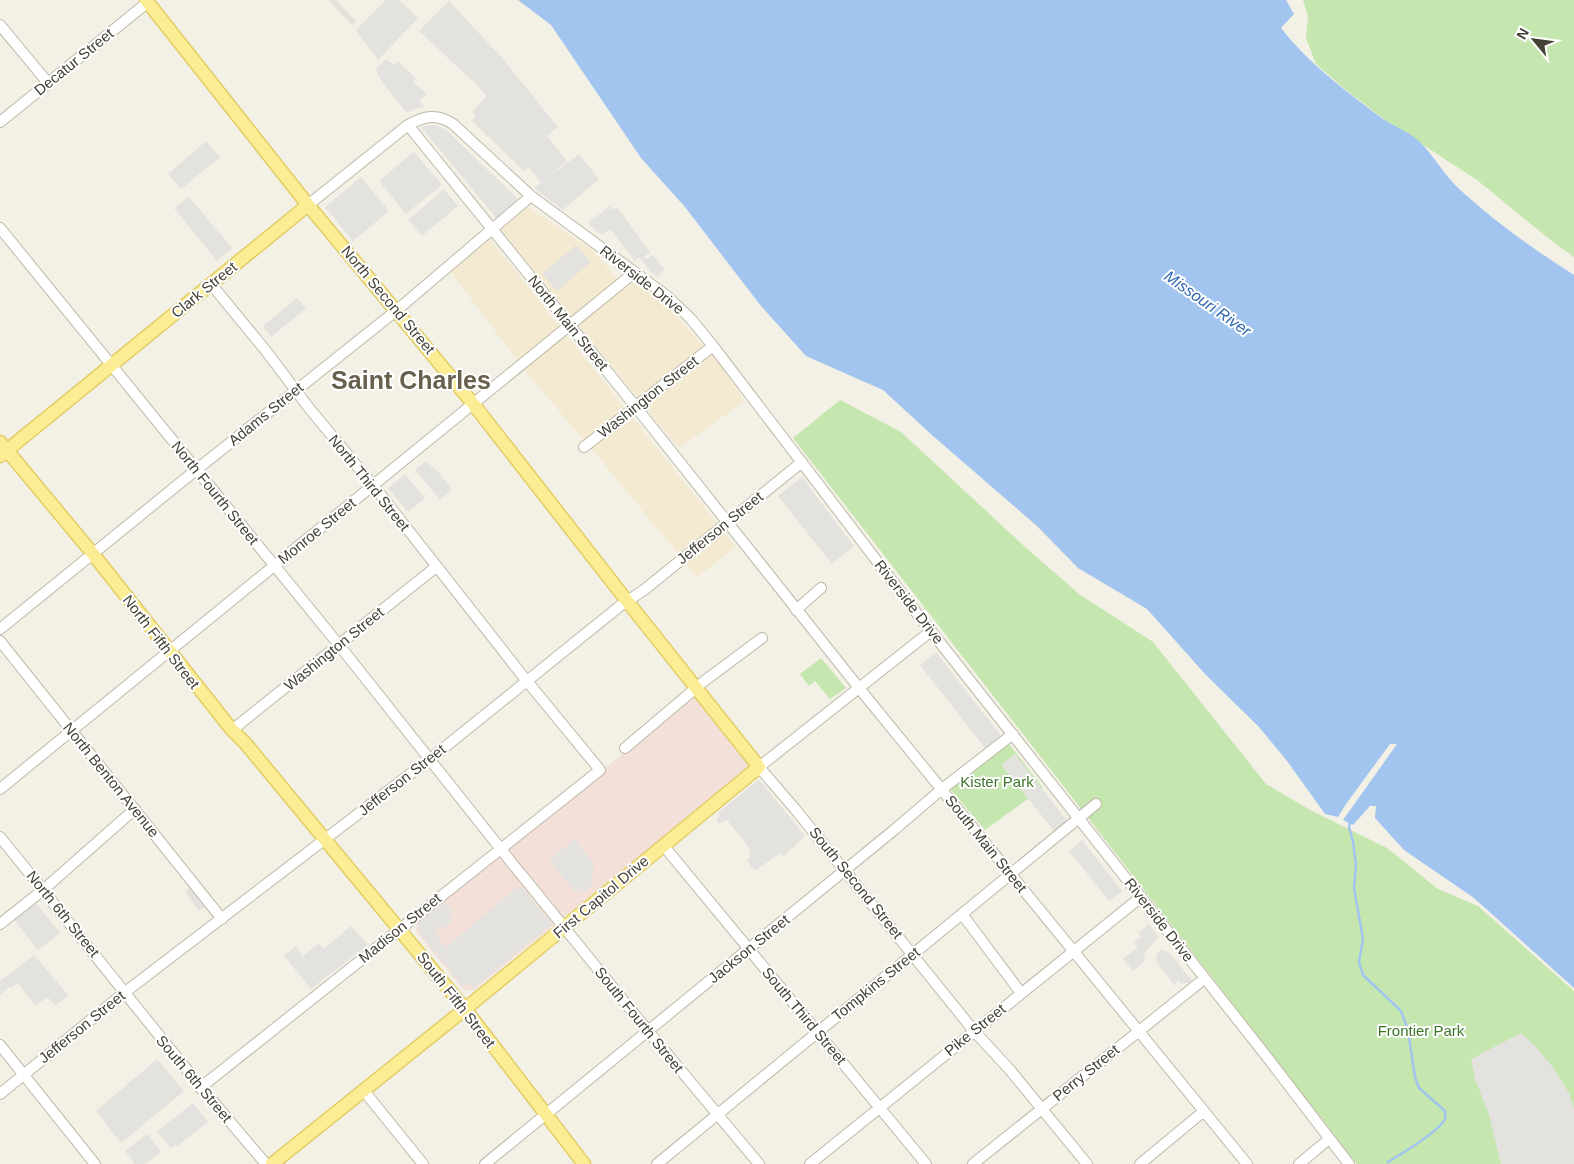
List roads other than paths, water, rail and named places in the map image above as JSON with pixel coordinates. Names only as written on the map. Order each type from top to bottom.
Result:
[{"type":"main road","name":"North Second Street","points":[[147,1],[308,205],[474,405],[627,601]]},
{"type":"main road","name":"Clark Street","points":[[2,449],[111,366],[308,205]]},
{"type":"main road","name":"North Fifth Street","points":[[2,449],[92,554],[232,730],[246,744],[325,840]]},
{"type":"main road","name":"South Second Street","points":[[627,601],[759,768]]},
{"type":"main road","name":"First Capitol Drive","points":[[272,1164],[465,1010],[663,845],[759,768]]},
{"type":"main road","name":"South Fifth Street","points":[[325,840],[465,1010],[584,1164]]},
{"type":"street","name":"Decatur Street","points":[[0,122],[147,1]]},
{"type":"street","points":[[0,25],[48,83]]},
{"type":"street","name":"Riverside Drive","points":[[408,125],[429,116],[447,120],[531,196],[679,306],[713,346],[931,631],[1267,1057],[1349,1164]]},
{"type":"street","name":"Clark Street","points":[[308,205],[408,125]]},
{"type":"street","name":"North Main Street","points":[[408,125],[727,522]]},
{"type":"street","name":"Adams Street","points":[[0,629],[397,310],[531,196]]},
{"type":"street","name":"North Fourth Street","points":[[0,228],[430,759]]},
{"type":"street","name":"Monroe Street","points":[[0,789],[635,272]]},
{"type":"street","name":"North Third Street","points":[[210,284],[266,351],[528,681]]},
{"type":"street","name":"Washington Street","points":[[584,447],[713,346]]},
{"type":"street","name":"Jefferson Street","points":[[0,1094],[124,993],[430,759],[802,462]]},
{"type":"street","name":"South Main Street","points":[[727,522],[1010,875],[1247,1164]]},
{"type":"street","name":"Washington Street","points":[[232,730],[436,566]]},
{"type":"street","points":[[796,610],[821,588]]},
{"type":"street","name":"First Capitol Drive","points":[[759,768],[931,631]]},
{"type":"street","points":[[625,748],[697,688],[762,638]]},
{"type":"street","name":"North Benton Avenue","points":[[0,641],[222,919]]},
{"type":"street","name":"Madison Street","points":[[200,1088],[600,770],[528,681]]},
{"type":"street","name":"Jackson Street","points":[[485,1164],[942,789],[1013,734]]},
{"type":"street","name":"South Fourth Street","points":[[430,759],[648,1031],[759,1164]]},
{"type":"street","name":"South Second Street","points":[[759,768],[800,814],[974,1031],[1010,1070],[1087,1164]]},
{"type":"street","name":"Tompkins Street","points":[[656,1164],[1096,804]]},
{"type":"street","points":[[0,924],[43,890],[135,809]]},
{"type":"street","name":"North 6th Street","points":[[0,837],[83,939],[124,993]]},
{"type":"street","name":"South Third Street","points":[[663,845],[926,1164]]},
{"type":"street","name":"Pike Street","points":[[810,1164],[1141,897]]},
{"type":"street","points":[[962,914],[1022,993]]},
{"type":"street","name":"Perry Street","points":[[973,1164],[1199,983]]},
{"type":"street","name":"South 6th Street","points":[[124,993],[200,1088],[266,1164]]},
{"type":"street","points":[[0,1045],[95,1164]]},
{"type":"street","points":[[364,1091],[423,1164]]},
{"type":"street","points":[[1140,1164],[1204,1111]]},
{"type":"street","points":[[1299,1164],[1329,1139]]},
{"type":"water","name":"Missouri River","points":[[518,0],[1286,0],[1294,14],[1281,28],[1315,65],[1383,119],[1419,141],[1458,188],[1486,212],[1529,245],[1574,275],[1574,988],[1474,898],[1404,850],[1375,818],[1376,806],[1370,806],[1353,825],[1343,820],[1397,744],[1390,744],[1338,817],[1325,814],[1287,761],[1259,727],[1205,674],[1147,609],[1078,568],[1037,526],[883,390],[806,356],[761,306],[685,207],[641,158],[551,25]]},
{"type":"waterway","points":[[1350,821],[1349,827],[1356,865],[1354,888],[1363,939],[1359,962],[1363,975],[1401,1011],[1408,1030],[1415,1077],[1419,1088],[1445,1111],[1445,1119],[1435,1130],[1388,1162]]},
{"type":"district","name":"Saint Charles","points":[[411,380]]},
{"type":"park label","name":"Kister Park","points":[[997,782]]},
{"type":"park label","name":"Frontier Park","points":[[1421,1031]]}]
